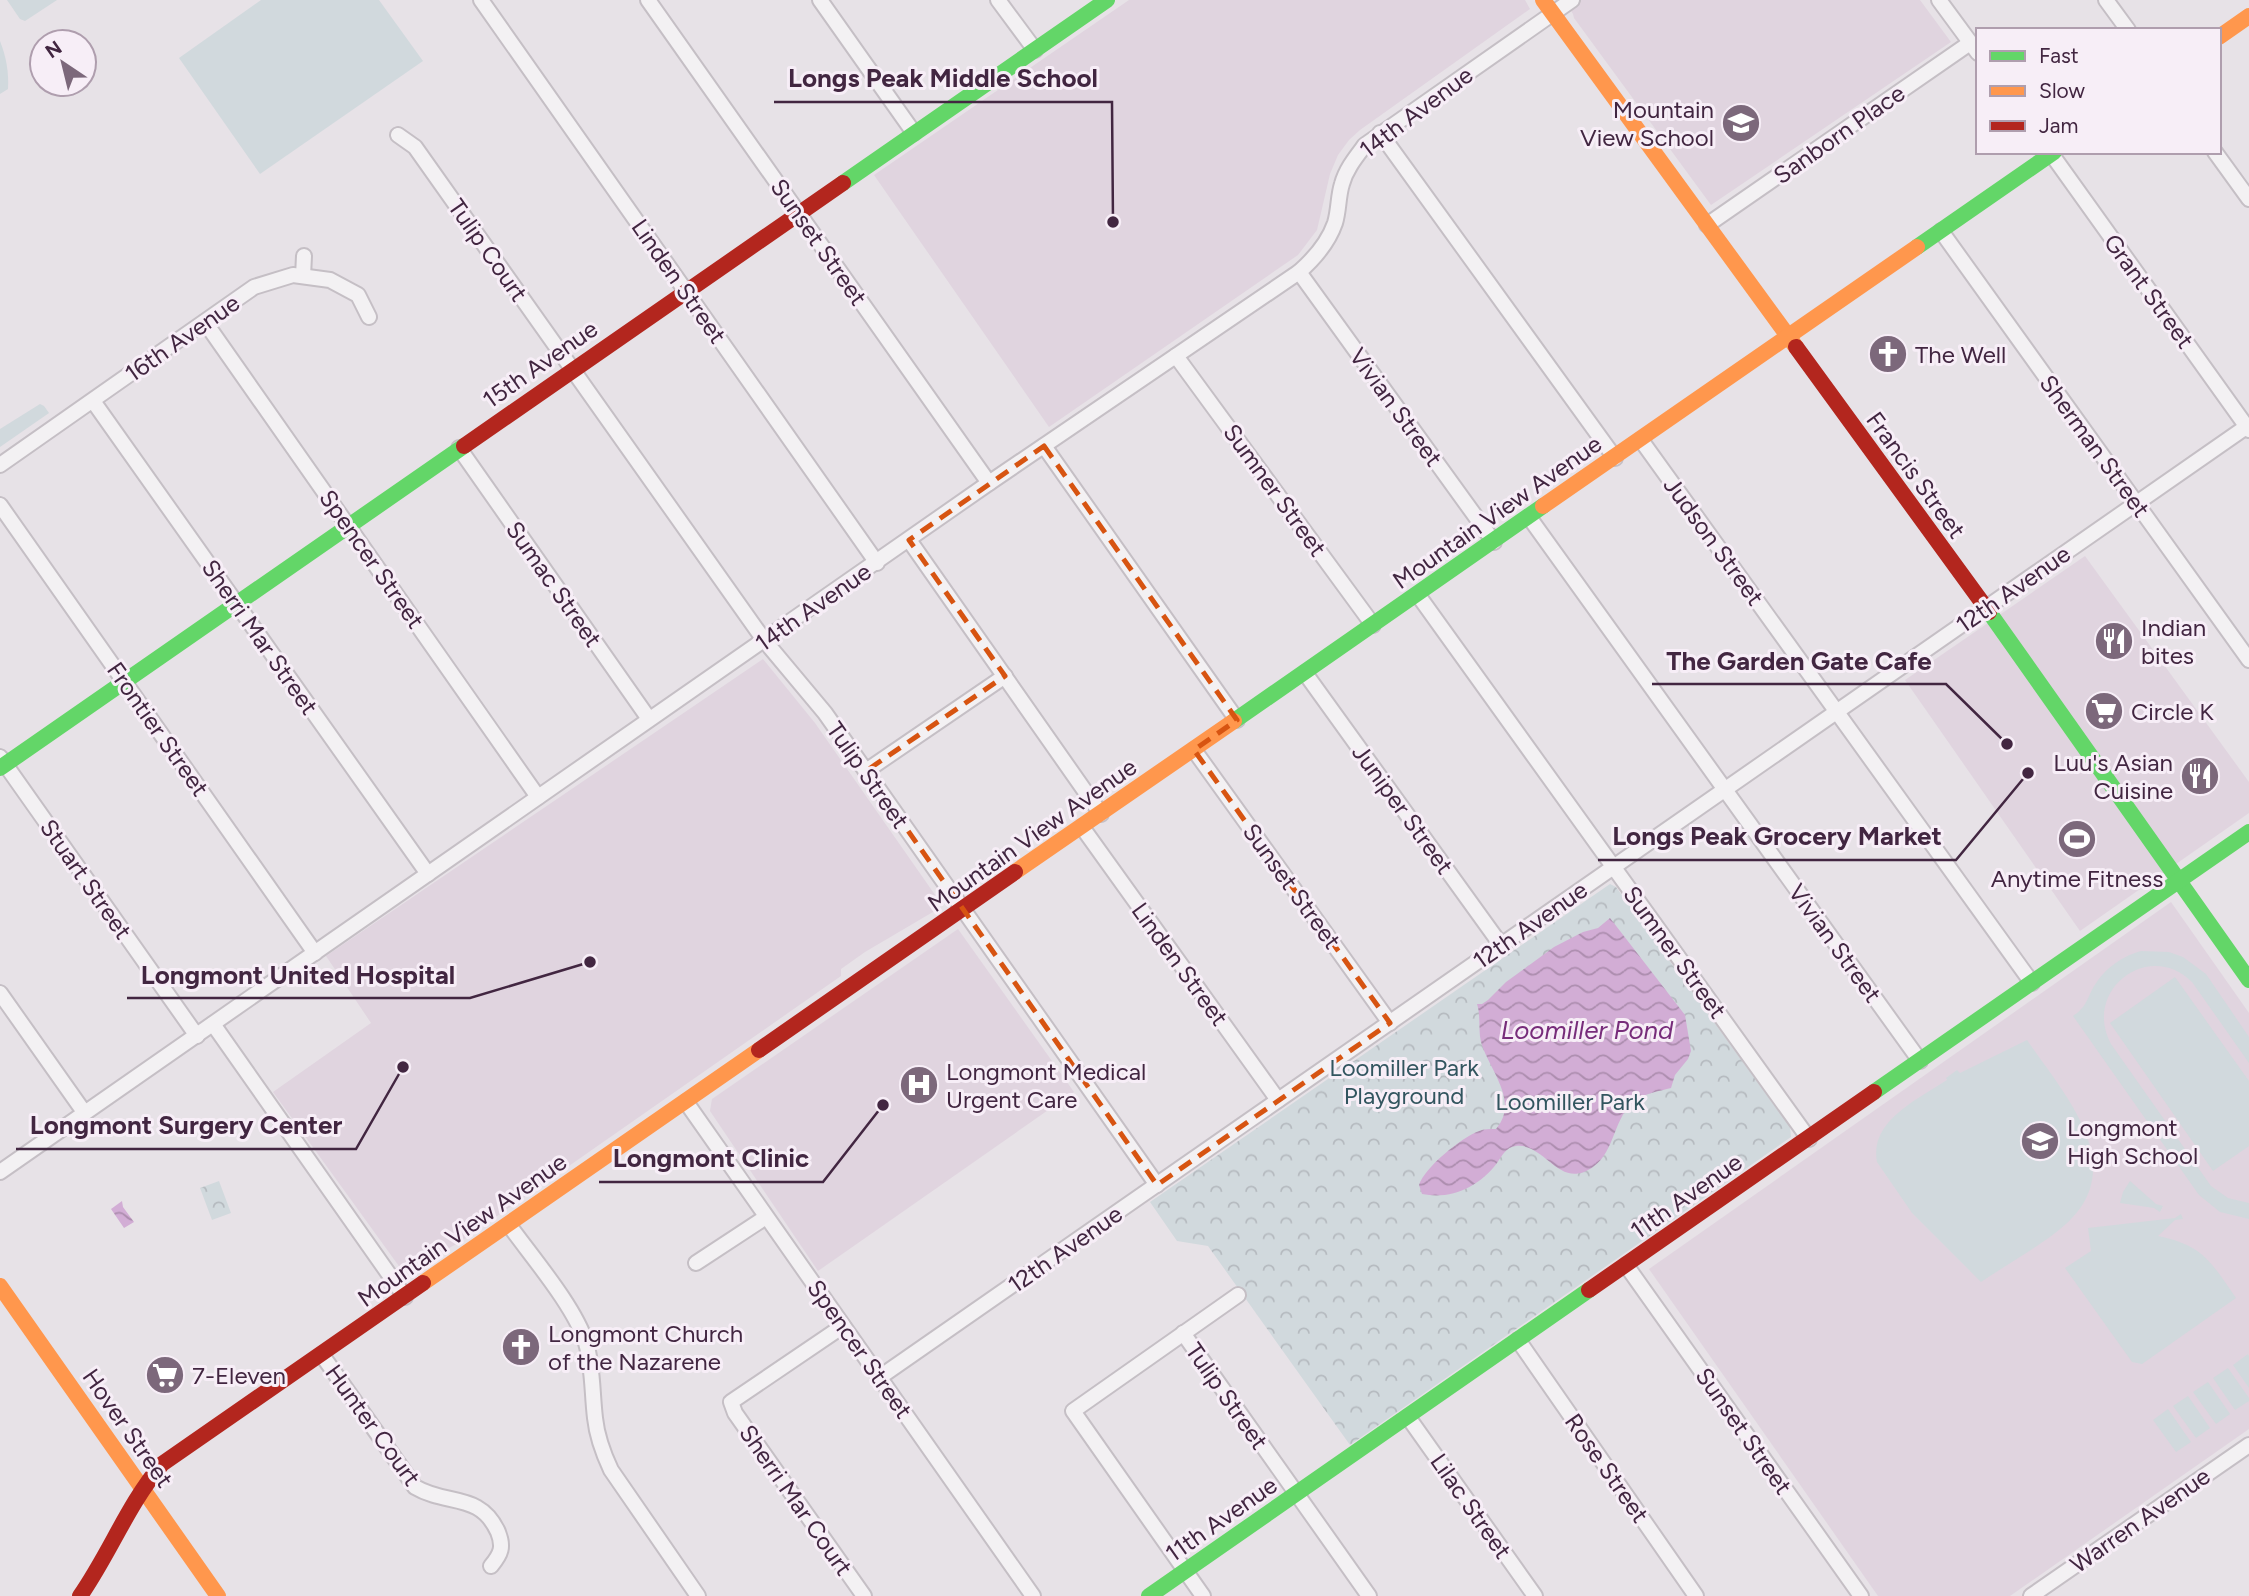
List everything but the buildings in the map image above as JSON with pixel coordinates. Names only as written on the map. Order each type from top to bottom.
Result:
[{"type":"street","name":"Linden Street","points":[[481,0],[877,563]]},
{"type":"street","name":"Sunset Street","points":[[648,0],[989,483]]},
{"type":"street","points":[[820,0],[914,133]]},
{"type":"street","points":[[998,0],[1035,50]]},
{"type":"street","name":"15th Avenue","points":[[2,763],[236,604],[1107,0]]},
{"type":"street","name":"14th Avenue","points":[[0,1172],[989,483],[1299,272],[1315,258],[1327,242],[1335,222],[1342,183],[1351,163],[1365,145],[1548,6],[1572,0]]},
{"type":"street","points":[[1939,0],[1974,48]]},
{"type":"street","points":[[2106,0],[2126,28]]},
{"type":"street","name":"Francis Street","points":[[1548,6],[1985,608],[2249,979]]},
{"type":"street","points":[[2221,36],[2249,16]]},
{"type":"street","name":"Sanborn Place","points":[[1707,225],[1974,48]]},
{"type":"street","points":[[1380,133],[1615,457]]},
{"type":"street","name":"Tulip Court","points":[[398,135],[415,147],[573,370]]},
{"type":"street","name":"Mountain View Avenue","points":[[80,1596],[103,1562],[143,1489],[162,1464],[2050,154]]},
{"type":"street","name":"Grant Street","points":[[2052,154],[2248,427]]},
{"type":"street","points":[[2216,154],[2249,199]]},
{"type":"street","name":"Sherman Street","points":[[1941,231],[2249,660]]},
{"type":"street","points":[[303,276],[304,256]]},
{"type":"street","name":"Vivian Street","points":[[1299,272],[1494,542]]},
{"type":"street","name":"16th Avenue","points":[[0,465],[254,288],[293,275],[330,280],[358,295],[369,317]]},
{"type":"street","name":"Spencer Street","points":[[205,322],[538,797]]},
{"type":"street","name":"Sumner Street","points":[[1176,356],[1373,625]]},
{"type":"street","name":"Tulip Street","points":[[573,370],[764,640],[825,713],[1157,1185]]},
{"type":"street","name":"Sherri Mar Street","points":[[93,401],[428,874]]},
{"type":"street","name":"12th Avenue","points":[[880,1377],[2248,427]]},
{"type":"street","name":"Judson Street","points":[[1641,440],[2032,984]]},
{"type":"street","points":[[1044,446],[1237,720]]},
{"type":"street","name":"Sumac Street","points":[[459,448],[649,719]]},
{"type":"street","name":"Frontier Street","points":[[0,505],[314,953]]},
{"type":"street","name":"Vivian Street","points":[[1530,517],[1920,1061]]},
{"type":"street","points":[[909,540],[1101,814]]},
{"type":"street","name":"Sumner Street","points":[[1418,594],[1809,1139]]},
{"type":"street","name":"Juniper Street","points":[[1305,673],[1501,945]]},
{"type":"street","points":[[866,771],[1005,676]]},
{"type":"street","name":"Sunset Street","points":[[1194,750],[1390,1023]]},
{"type":"street","name":"Stuart Street","points":[[2,763],[197,1036]]},
{"type":"street","name":"Linden Street","points":[[1083,827],[1278,1100]]},
{"type":"street","name":"11th Avenue","points":[[1149,1596],[2249,832]]},
{"type":"street","points":[[0,993],[84,1112]]},
{"type":"street","points":[[213,1024],[405,1297]]},
{"type":"street","name":"Spencer Street","points":[[687,1102],[1033,1596]]},
{"type":"street","points":[[695,1263],[766,1217]]},
{"type":"street","points":[[509,1225],[573,1315],[585,1340],[590,1360],[595,1421],[601,1447],[611,1470],[698,1596]]},
{"type":"street","name":"Sunset Street","points":[[1626,1265],[1861,1596]]},
{"type":"street","name":"Hover Street","points":[[0,1286],[218,1596]]},
{"type":"street","points":[[1203,1596],[1073,1411],[1238,1295]]},
{"type":"street","name":"Sherri Mar Court","points":[[843,1326],[731,1402],[735,1413],[864,1596]]},
{"type":"street","name":"Tulip Street","points":[[1183,1334],[1369,1596]]},
{"type":"street","name":"Rose Street","points":[[1518,1340],[1696,1596]]},
{"type":"street","name":"Hunter Court","points":[[322,1355],[415,1487],[426,1493],[473,1504],[492,1520],[503,1543],[500,1554],[491,1566]]},
{"type":"street","name":"Lilac Street","points":[[1408,1417],[1535,1596]]},
{"type":"street","name":"Warren Avenue","points":[[2031,1596],[2249,1445]]},
{"type":"highlighted area","points":[[1044,446],[1237,720],[1194,750],[1390,1023],[1157,1185],[866,771],[1005,676],[909,540]]},
{"type":"shaded area","points":[[1129,0],[1525,0],[1530,9],[1349,140],[1338,155],[1330,174],[1317,230],[1298,255],[1049,427],[874,175]]},
{"type":"shaded area","name":"Mountain View School","points":[[1564,0],[1920,0],[1951,42],[1711,205],[1574,18]]},
{"type":"shaded area","points":[[2085,556],[2249,782],[2249,813],[2080,931],[1905,680]]},
{"type":"shaded area","points":[[763,659],[815,723],[940,902],[938,909],[865,952],[841,969],[841,976],[460,1242],[407,1271],[401,1269],[273,1092],[371,1023],[326,956]]},
{"type":"shaded area","name":"Longmont High School","points":[[2171,902],[2249,1013],[2249,1429],[2010,1596],[1878,1596],[1649,1269]]},
{"type":"shaded area","points":[[958,929],[1074,1092],[818,1271],[710,1111],[712,1099]]},
{"type":"green space","points":[[7,0],[57,0],[25,21],[20,19]]},
{"type":"green space","points":[[261,0],[379,0],[423,61],[260,174],[179,58]]},
{"type":"green space","points":[[0,41],[7,64],[8,89],[0,94]]},
{"type":"green space","points":[[40,404],[49,413],[0,447],[0,429]]},
{"type":"green space","name":"Loomiller Park","points":[[1610,884],[1616,887],[1790,1127],[1791,1137],[1350,1445],[1208,1246],[1177,1241],[1150,1202]]},
{"type":"green space","points":[[2141,951],[2169,952],[2183,957],[2206,974],[2249,1037],[2249,1063],[2192,982],[2175,970],[2157,966],[2140,968],[2124,977],[2113,989],[2105,1005],[2104,1024],[2111,1044],[2211,1186],[2228,1198],[2249,1203],[2249,1219],[2220,1212],[2199,1195],[2073,1016],[2083,1006],[2105,972],[2118,961]]},
{"type":"green space","points":[[2175,977],[2249,1081],[2249,1146],[2213,1171],[2110,1023]]},
{"type":"green space","points":[[2027,1040],[2072,1106],[2084,1130],[2092,1154],[2092,1178],[2084,1201],[2066,1224],[1981,1282],[1912,1213],[1877,1162],[1877,1147],[1880,1135],[1888,1123],[1910,1103],[1947,1080],[1946,1078],[1957,1070],[1960,1073]]},
{"type":"green space","points":[[219,1181],[231,1213],[212,1220],[200,1188]]},
{"type":"green space","points":[[2130,1181],[2156,1204],[2163,1206],[2160,1212],[2154,1208],[2120,1203]]},
{"type":"green space","points":[[2181,1214],[2183,1219],[2175,1220],[2158,1236],[2186,1244],[2196,1250],[2220,1274],[2236,1298],[2142,1364],[2132,1362],[2065,1268],[2091,1251],[2088,1228],[2175,1218]]},
{"type":"green space","points":[[2248,1354],[2249,1356],[2249,1388],[2233,1365]]},
{"type":"green space","points":[[2228,1368],[2249,1398],[2249,1401],[2235,1410],[2213,1378]]},
{"type":"green space","points":[[2208,1382],[2230,1414],[2216,1424],[2193,1392]]},
{"type":"green space","points":[[2188,1396],[2210,1428],[2196,1438],[2173,1406]]},
{"type":"green space","points":[[2168,1409],[2191,1442],[2176,1452],[2153,1420]]},
{"type":"water","name":"Loomiller Pond","points":[[1610,918],[1685,1015],[1691,1051],[1675,1075],[1671,1088],[1653,1092],[1628,1107],[1601,1160],[1581,1173],[1562,1170],[1536,1151],[1516,1146],[1507,1150],[1482,1179],[1464,1190],[1443,1195],[1422,1194],[1419,1185],[1436,1162],[1472,1135],[1483,1130],[1496,1129],[1503,1118],[1504,1097],[1481,1042],[1477,1004],[1488,1000],[1506,982],[1554,947],[1583,932],[1598,928]]},
{"type":"water","points":[[122,1201],[123,1207],[134,1222],[124,1228],[111,1209]]},
{"type":"traffic: fast","points":[[843,183],[1107,0]]},
{"type":"traffic: fast","points":[[1917,247],[2051,154]]},
{"type":"traffic: fast","points":[[0,768],[464,446]]},
{"type":"traffic: fast","points":[[1234,721],[1543,506]]},
{"type":"traffic: fast","points":[[1989,612],[2249,980]]},
{"type":"traffic: fast","points":[[1874,1092],[2249,832]]},
{"type":"traffic: fast","points":[[1149,1596],[1589,1290]]},
{"type":"traffic: slow","points":[[1543,0],[1796,347]]},
{"type":"traffic: slow","points":[[2221,36],[2249,16]]},
{"type":"traffic: slow","points":[[1543,506],[1917,247]]},
{"type":"traffic: slow","points":[[1015,872],[1234,721]]},
{"type":"traffic: slow","points":[[423,1283],[759,1050]]},
{"type":"traffic: slow","points":[[0,1286],[218,1596]]},
{"type":"traffic: jam","points":[[464,446],[843,183]]},
{"type":"traffic: jam","points":[[1796,347],[1989,612]]},
{"type":"traffic: jam","points":[[759,1050],[1015,872]]},
{"type":"traffic: jam","points":[[1589,1290],[1874,1092]]},
{"type":"traffic: jam","points":[[80,1596],[139,1495],[162,1464],[423,1283]]},
{"type":"place","name":"Mountain View School","points":[[1741,123]]},
{"type":"place","name":"Longs Peak Middle School","points":[[1113,222]]},
{"type":"place","name":"The Well","points":[[1888,354]]},
{"type":"place","name":"Indian bites","points":[[2114,641]]},
{"type":"place","name":"Circle K","points":[[2104,711]]},
{"type":"place","name":"The Garden Gate Cafe","points":[[2007,744]]},
{"type":"place","name":"Longs Peak Grocery Market","points":[[2028,773]]},
{"type":"place","name":"Luu's Asian Cuisine","points":[[2200,776]]},
{"type":"place","name":"Anytime Fitness","points":[[2077,839]]},
{"type":"place","name":"Longmont United Hospital","points":[[590,962]]},
{"type":"place","name":"Longmont Surgery Center","points":[[403,1067]]},
{"type":"place","name":"Longmont Medical Urgent Care","points":[[919,1085]]},
{"type":"place","name":"Longmont Clinic","points":[[883,1105]]},
{"type":"place","name":"Longmont High School","points":[[2040,1141]]},
{"type":"place","name":"Longmont Church of the Nazarene","points":[[521,1347]]},
{"type":"place","name":"7-Eleven","points":[[165,1375]]},
{"type":"park label","name":"Loomiller Park Playground","points":[[1404,1081]]}]
